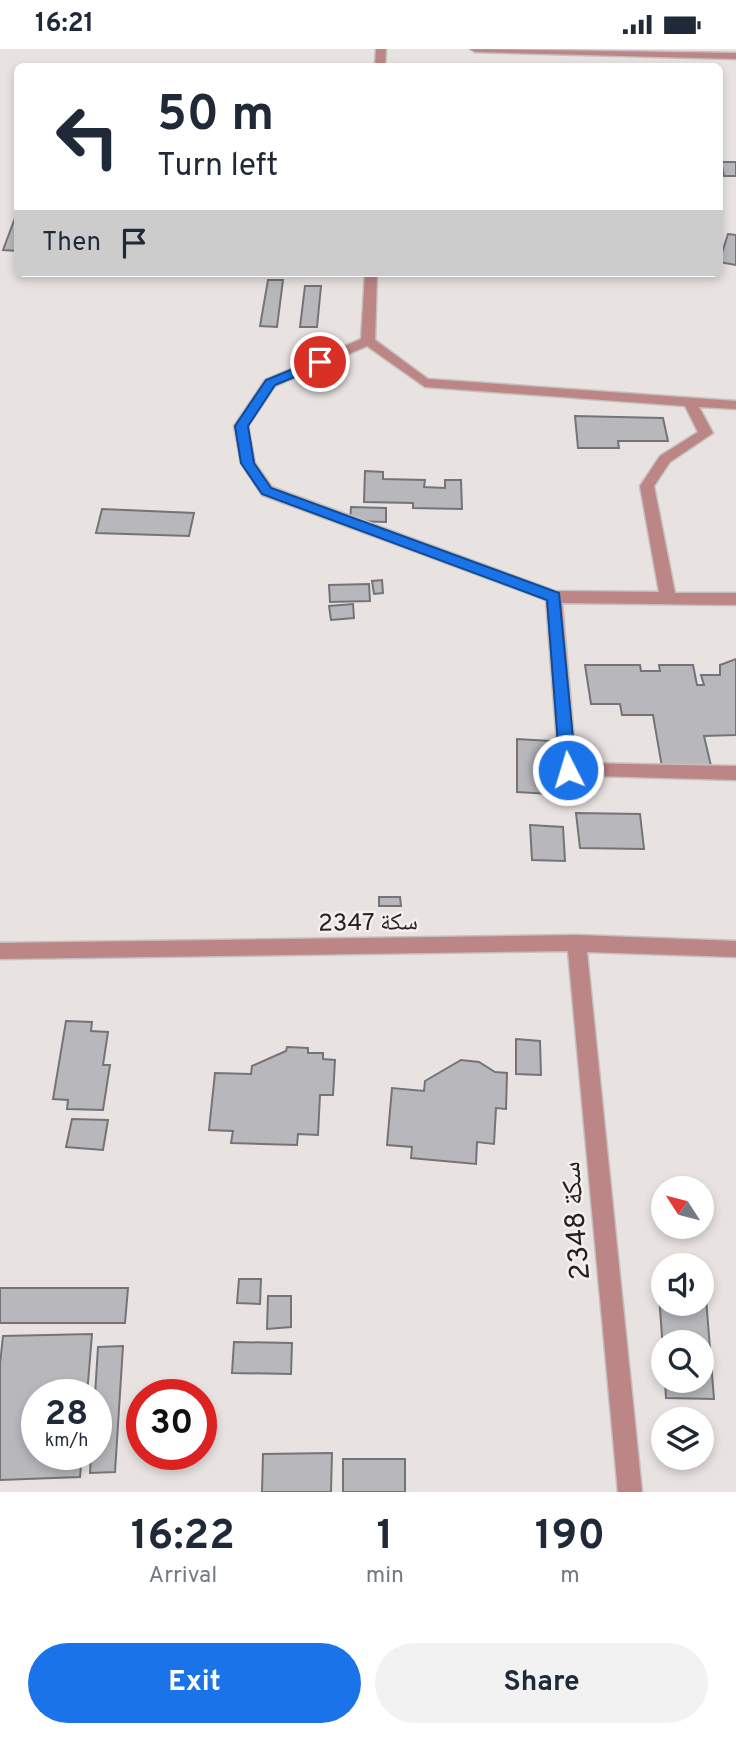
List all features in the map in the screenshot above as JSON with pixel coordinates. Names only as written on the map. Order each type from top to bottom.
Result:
[{"type":"street","points":[[475,49],[736,56]]},
{"type":"street","points":[[369,341],[371,277]]},
{"type":"street","points":[[369,341],[425,383],[736,405]]},
{"type":"street","points":[[369,341],[270,383],[241,426],[248,463],[267,491],[554,597],[736,599]]},
{"type":"street","points":[[668,599],[647,486],[665,459],[706,433],[690,402]]},
{"type":"street","points":[[554,597],[568,770],[736,773]]},
{"type":"street","name":"سكة 2347","points":[[0,951],[577,943],[736,949]]},
{"type":"street","name":"سكة 2348","points":[[577,943],[630,1492]]},
{"type":"building","points":[[723,162],[736,162],[736,176],[724,176]]},
{"type":"building","points":[[14,221],[14,251],[3,250]]},
{"type":"building","points":[[728,234],[736,235],[736,265],[723,263],[723,250]]},
{"type":"building","points":[[268,280],[283,280],[277,327],[260,326]]},
{"type":"building","points":[[305,286],[321,286],[317,327],[300,327]]},
{"type":"building","points":[[575,416],[663,418],[668,441],[618,441],[619,448],[578,448]]},
{"type":"building","points":[[365,471],[383,472],[383,479],[425,480],[424,487],[445,488],[445,480],[461,480],[462,509],[413,508],[413,503],[364,502]]},
{"type":"building","points":[[351,507],[386,508],[386,522],[350,521]]},
{"type":"building","points":[[102,509],[194,513],[189,536],[96,533]]},
{"type":"building","points":[[382,580],[383,593],[374,594],[372,581]]},
{"type":"building","points":[[369,584],[370,601],[330,602],[329,585]]},
{"type":"building","points":[[353,604],[354,618],[331,620],[329,606]]},
{"type":"building","points":[[736,659],[736,735],[704,736],[711,766],[662,767],[653,715],[622,715],[620,704],[591,704],[585,665],[640,665],[641,671],[660,671],[659,665],[693,665],[697,685],[704,685],[701,675],[720,675],[720,665]]},
{"type":"building","points":[[517,739],[550,741],[551,794],[517,792]]},
{"type":"building","points":[[576,813],[640,814],[644,849],[580,848]]},
{"type":"building","points":[[530,825],[563,827],[565,861],[532,860]]},
{"type":"building","points":[[379,897],[400,897],[401,906],[379,906]]},
{"type":"building","points":[[66,1021],[92,1022],[91,1031],[108,1032],[103,1065],[110,1065],[103,1110],[67,1109],[68,1100],[53,1099]]},
{"type":"building","points":[[516,1039],[540,1041],[541,1075],[516,1074]]},
{"type":"building","points":[[287,1047],[308,1048],[308,1053],[323,1053],[323,1059],[335,1060],[333,1095],[320,1095],[318,1135],[298,1134],[297,1145],[231,1143],[233,1131],[209,1130],[215,1073],[251,1074],[252,1066],[286,1051]]},
{"type":"building","points":[[461,1060],[479,1062],[495,1072],[507,1073],[506,1109],[496,1108],[494,1144],[477,1142],[476,1164],[411,1158],[412,1147],[387,1145],[392,1088],[424,1091],[425,1081]]},
{"type":"building","points":[[72,1119],[108,1120],[103,1150],[66,1147]]},
{"type":"building","points":[[239,1279],[261,1279],[260,1304],[237,1303]]},
{"type":"building","points":[[0,1288],[128,1288],[125,1323],[0,1323]]},
{"type":"building","points":[[268,1296],[291,1296],[291,1327],[267,1329]]},
{"type":"building","points":[[661,1316],[707,1316],[709,1330],[662,1330]]},
{"type":"building","points":[[92,1334],[88,1379],[21,1379],[21,1470],[81,1470],[80,1477],[0,1480],[0,1364],[3,1336]]},
{"type":"building","points":[[234,1342],[292,1343],[291,1374],[232,1373]]},
{"type":"building","points":[[123,1346],[115,1472],[90,1473],[90,1470],[112,1470],[112,1379],[96,1379],[98,1347]]},
{"type":"building","points":[[666,1393],[714,1393],[714,1399],[666,1398]]},
{"type":"building","points":[[332,1453],[331,1492],[262,1492],[263,1454]]},
{"type":"building","points":[[343,1459],[405,1459],[405,1492],[343,1492]]},
{"type":"route","points":[[320,362],[270,383],[241,426],[248,463],[267,491],[554,597],[568,770]]}]
